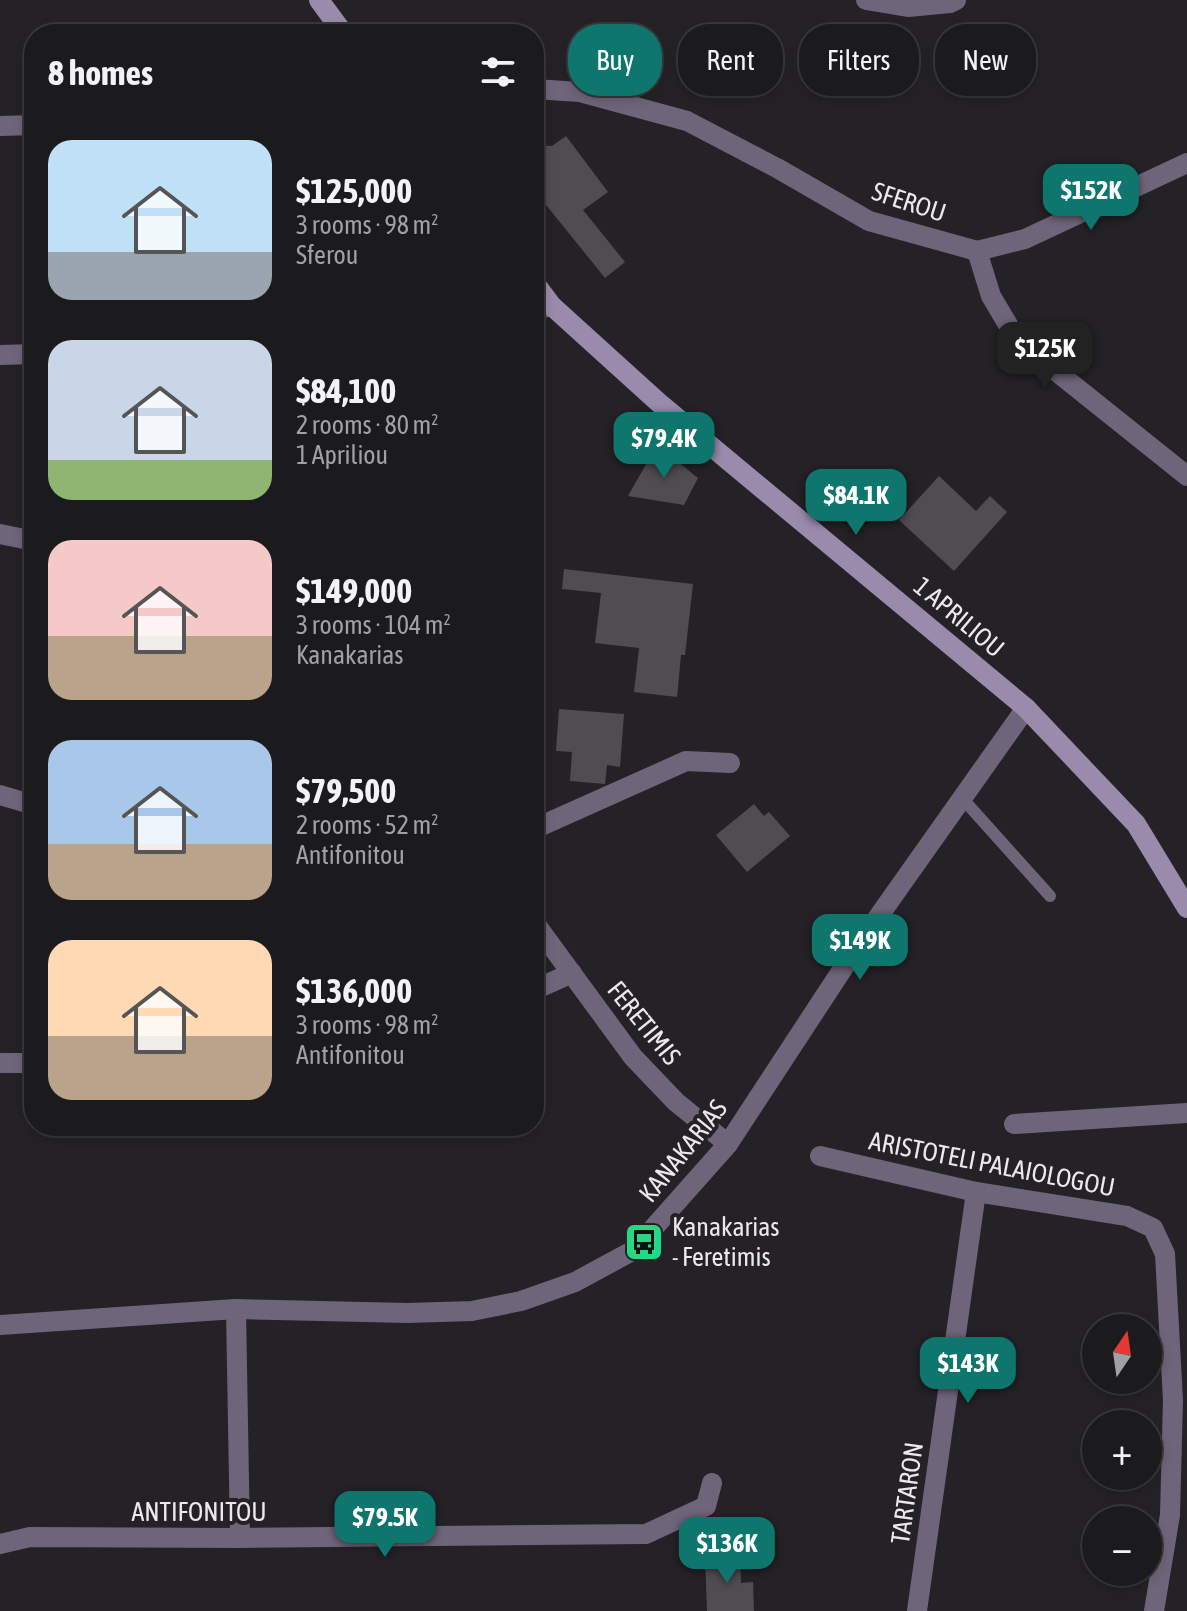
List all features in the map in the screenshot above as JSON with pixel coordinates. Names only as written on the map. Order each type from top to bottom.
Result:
[{"type":"main road","points":[[319,0],[337,24]]},
{"type":"main road","name":"1 APRILIOU","points":[[544,309],[1026,708],[1136,824],[1187,908]]},
{"type":"street","points":[[866,0],[908,7],[956,0]]},
{"type":"street","name":"SFEROU","points":[[544,90],[580,92],[687,121],[869,221],[977,251]]},
{"type":"street","points":[[0,126],[24,125]]},
{"type":"street","points":[[1187,163],[1025,239],[977,251],[991,296],[1017,340],[1187,476]]},
{"type":"street","points":[[0,355],[24,354]]},
{"type":"street","points":[[0,534],[24,539]]},
{"type":"street","name":"KANAKARIAS","points":[[0,1325],[236,1309],[408,1313],[472,1311],[521,1301],[575,1282],[634,1250],[728,1144],[859,944],[1026,708]]},
{"type":"street","points":[[544,825],[686,761],[730,763]]},
{"type":"street","points":[[0,795],[24,802]]},
{"type":"street","name":"FERETIMIS","points":[[544,935],[633,1057],[676,1102],[728,1144]]},
{"type":"street","points":[[544,986],[572,973]]},
{"type":"street","points":[[0,1063],[24,1063]]},
{"type":"street","points":[[1014,1124],[1187,1113]]},
{"type":"street","name":"ARISTOTELI PALAIOLOGOU","points":[[820,1156],[976,1192],[1127,1216],[1153,1228],[1165,1254],[1179,1516]]},
{"type":"street","name":"TARTARON","points":[[917,1611],[976,1192]]},
{"type":"street","points":[[236,1309],[240,1538]]},
{"type":"street","name":"ANTIFONITOU","points":[[0,1544],[30,1537],[646,1534],[706,1506],[712,1483]]},
{"type":"street","points":[[1154,1611],[1179,1516]]},
{"type":"lane","points":[[962,798],[1050,896]]},
{"type":"building","points":[[566,136],[608,192],[583,210],[625,262],[605,278],[544,202],[544,146],[552,146]]},
{"type":"building","points":[[657,445],[698,478],[684,505],[628,496]]},
{"type":"building","points":[[939,476],[976,511],[990,496],[1007,512],[954,571],[899,520]]},
{"type":"building","points":[[564,569],[693,584],[677,697],[634,692],[639,648],[595,643],[601,593],[562,589]]},
{"type":"building","points":[[559,709],[624,714],[620,767],[607,765],[605,784],[570,781],[572,752],[556,751]]},
{"type":"building","points":[[754,804],[764,816],[769,812],[790,836],[747,872],[716,835]]},
{"type":"building","points":[[740,1554],[741,1583],[753,1582],[754,1611],[707,1611],[705,1556]]},
{"type":"place","name":"Kanakarias - Feretimis","points":[[644,1242]]}]
